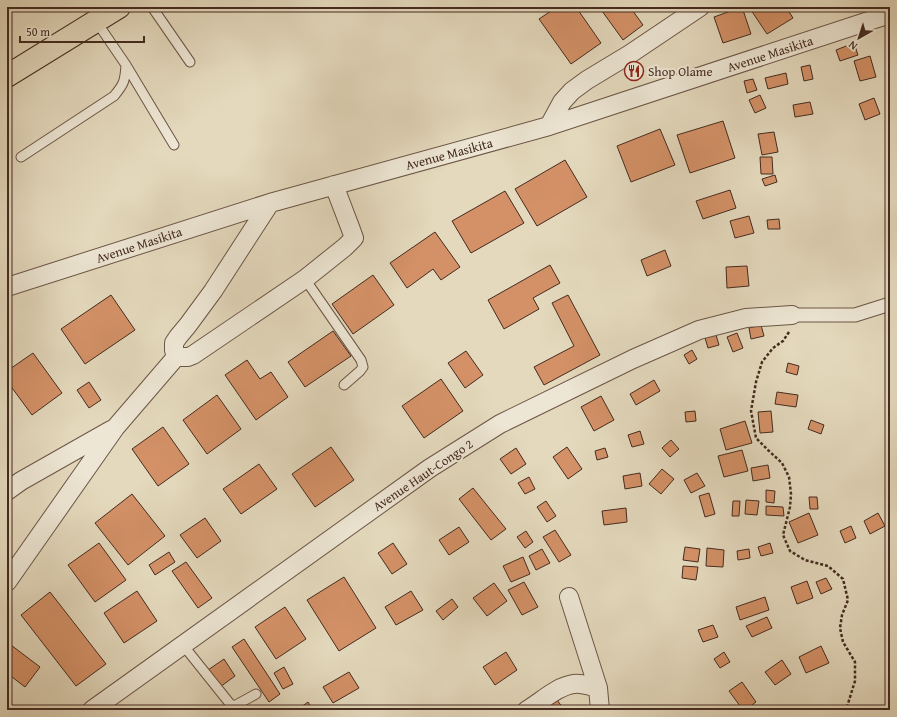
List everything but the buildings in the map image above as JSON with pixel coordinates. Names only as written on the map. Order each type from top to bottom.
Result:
[{"type":"main road","points":[[7,75],[119,7]]},
{"type":"street","points":[[549,126],[562,102],[572,91],[700,7]]},
{"type":"street","name":"Avenue Masikita","points":[[7,287],[270,203],[549,126],[890,14]]},
{"type":"street","points":[[176,356],[188,357],[193,355],[305,279],[354,238],[334,185]]},
{"type":"street","points":[[176,356],[174,343],[213,291],[270,203]]},
{"type":"street","points":[[792,315],[855,315],[890,304]]},
{"type":"street","name":"Avenue Haut-Congo 2","points":[[92,710],[430,468],[500,424],[633,359],[699,330],[746,318],[792,315]]},
{"type":"street","points":[[7,582],[116,428],[176,356]]},
{"type":"street","points":[[7,491],[21,481],[116,428]]},
{"type":"street","points":[[569,597],[598,688],[600,710]]},
{"type":"street","points":[[527,710],[560,688],[573,684],[585,684],[598,688]]},
{"type":"lane","points":[[152,7],[190,62]]},
{"type":"lane","points":[[96,21],[126,65],[174,145]]},
{"type":"lane","points":[[21,156],[114,96],[122,86],[125,77],[126,65]]},
{"type":"lane","points":[[305,279],[361,360],[363,367],[344,385]]},
{"type":"lane","points":[[183,645],[231,705],[236,705],[256,694]]},
{"type":"path","points":[[792,315],[789,332],[762,362],[756,382],[752,411],[756,438],[782,463],[789,477],[791,494],[790,507],[783,535],[790,551],[805,560],[828,566],[843,579],[848,600],[842,615],[840,628],[844,642],[855,662],[855,681],[846,710]]},
{"type":"place","name":"Shop Olame","points":[[634,71]]}]
